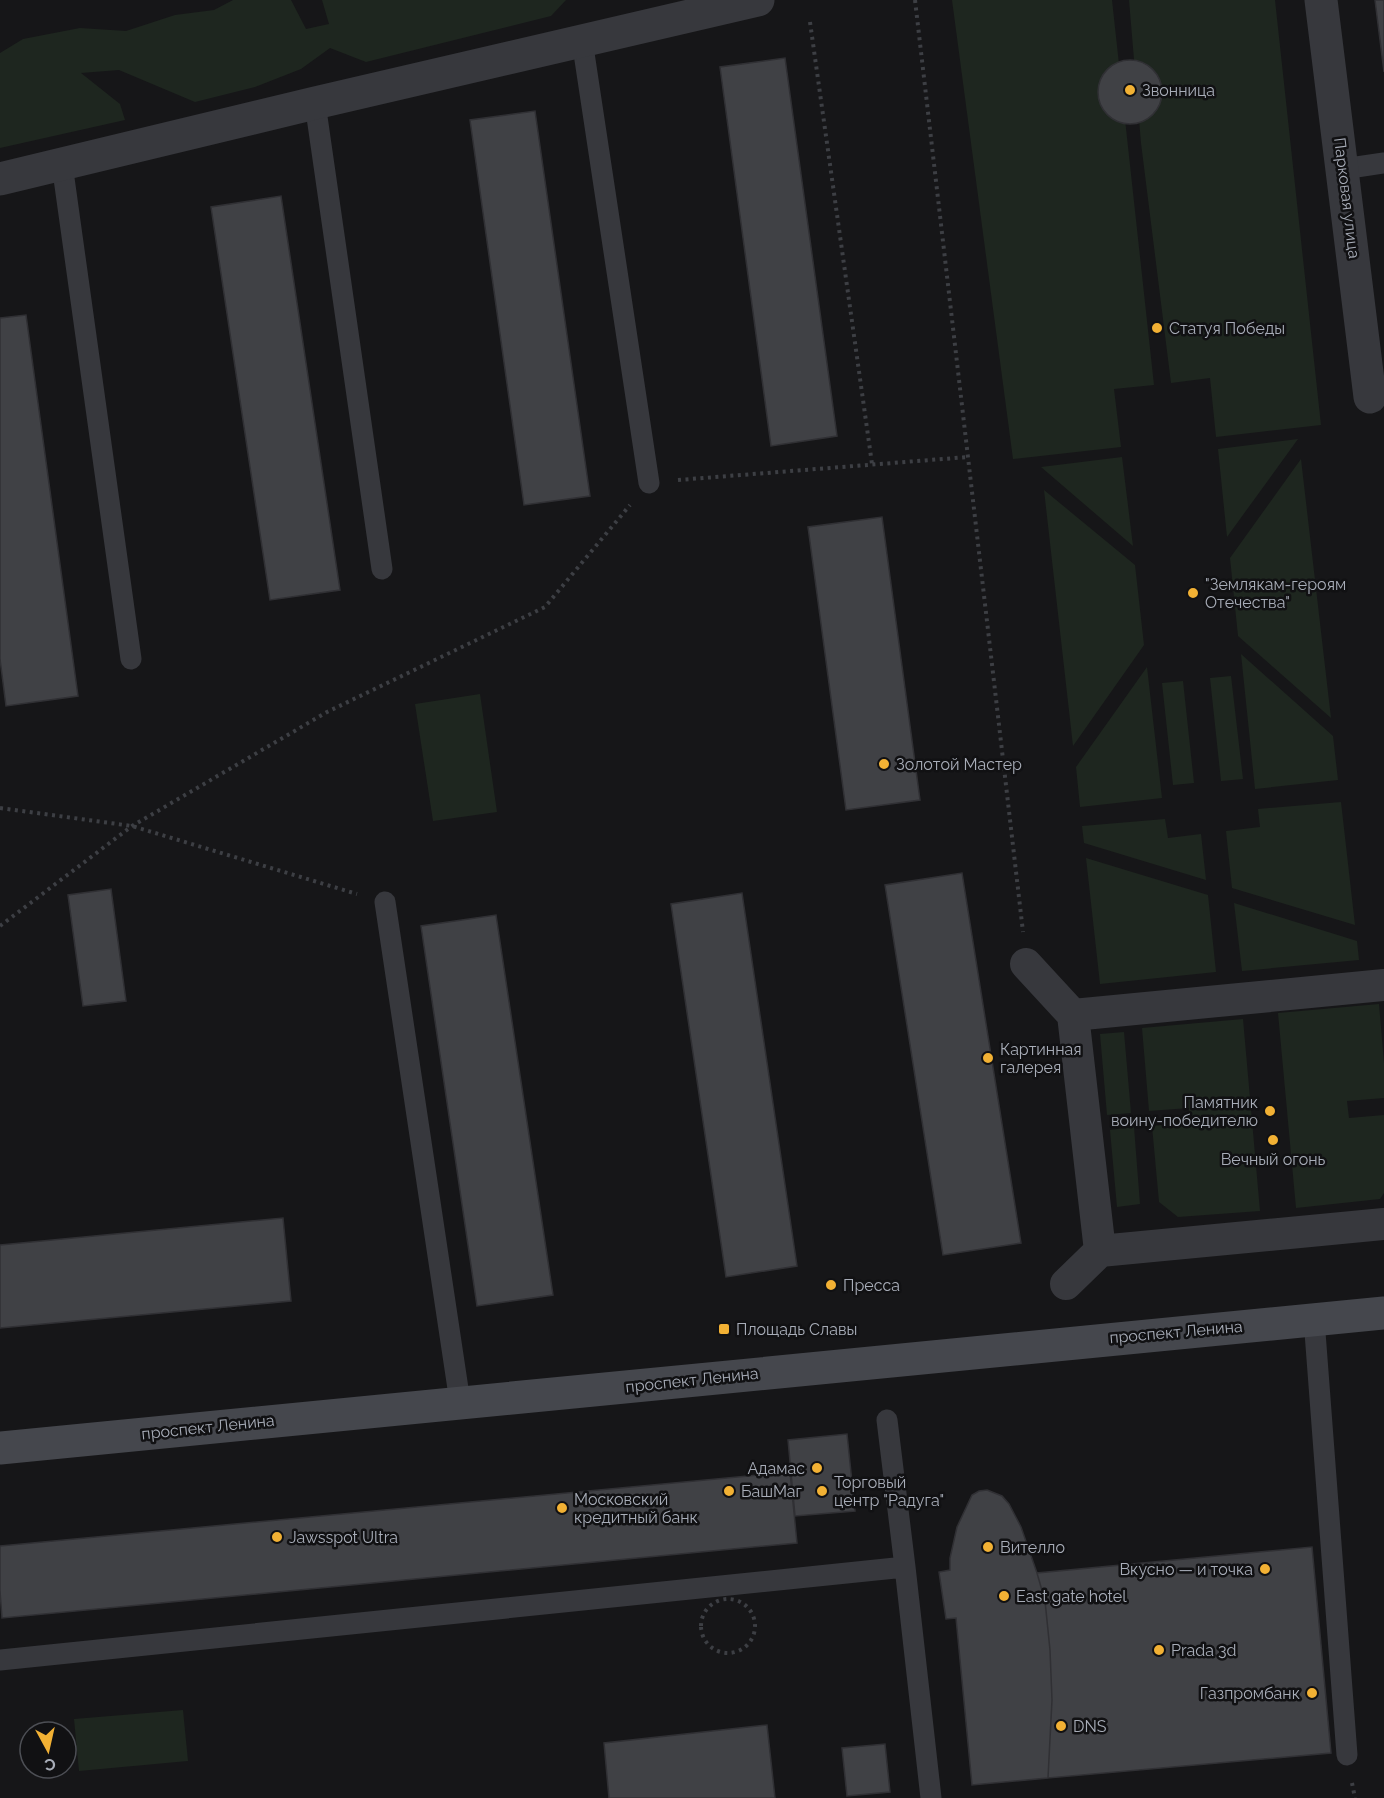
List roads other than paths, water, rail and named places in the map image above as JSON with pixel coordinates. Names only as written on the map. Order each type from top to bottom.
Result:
[{"type":"main road","name":"проспект Ленина","points":[[0,1448],[1384,1313]]},
{"type":"street","points":[[0,179],[315,102],[758,0]]},
{"type":"street","name":"Парковая улица","points":[[1322,0],[1343,169],[1377,396]]},
{"type":"street","points":[[1026,964],[1073,1015],[1100,1251]]},
{"type":"street","points":[[1073,1015],[1384,985]]},
{"type":"street","points":[[1066,1284],[1100,1251],[1384,1224]]},
{"type":"lane","points":[[582,40],[649,483]]},
{"type":"lane","points":[[315,102],[382,569]]},
{"type":"lane","points":[[1343,169],[1384,163]]},
{"type":"lane","points":[[62,164],[131,658]]},
{"type":"lane","points":[[385,902],[460,1402]]},
{"type":"lane","points":[[1314,1319],[1347,1755]]},
{"type":"lane","points":[[887,1420],[931,1798]]},
{"type":"lane","points":[[0,1660],[905,1568]]},
{"type":"place","name":"Звонница","points":[[1130,90]]},
{"type":"place","name":"Статуя Победы","points":[[1157,328]]},
{"type":"place","name":"\"Землякам-героям Отечества\"","points":[[1193,593]]},
{"type":"place","name":"Золотой Мастер","points":[[884,764]]},
{"type":"place","name":"Картинная галерея","points":[[988,1058]]},
{"type":"place","name":"Памятник воину-победителю","points":[[1270,1111]]},
{"type":"place","name":"Вечный огонь","points":[[1273,1140]]},
{"type":"place","name":"Пресса","points":[[831,1285]]},
{"type":"place","name":"Площадь Славы","points":[[724,1329]]},
{"type":"place","name":"Адамас","points":[[817,1468]]},
{"type":"place","name":"БашМаг","points":[[729,1491]]},
{"type":"place","name":"Торговый центр \"Радуга\"","points":[[822,1491]]},
{"type":"place","name":"Московский кредитный банк","points":[[562,1508]]},
{"type":"place","name":"Jawsspot Ultra","points":[[277,1537]]},
{"type":"place","name":"Вителло","points":[[988,1547]]},
{"type":"place","name":"Вкусно — и точка","points":[[1265,1569]]},
{"type":"place","name":"East gate hotel","points":[[1004,1596]]},
{"type":"place","name":"Prada 3d","points":[[1159,1650]]},
{"type":"place","name":"Газпромбанк","points":[[1312,1693]]},
{"type":"place","name":"DNS","points":[[1061,1726]]}]
